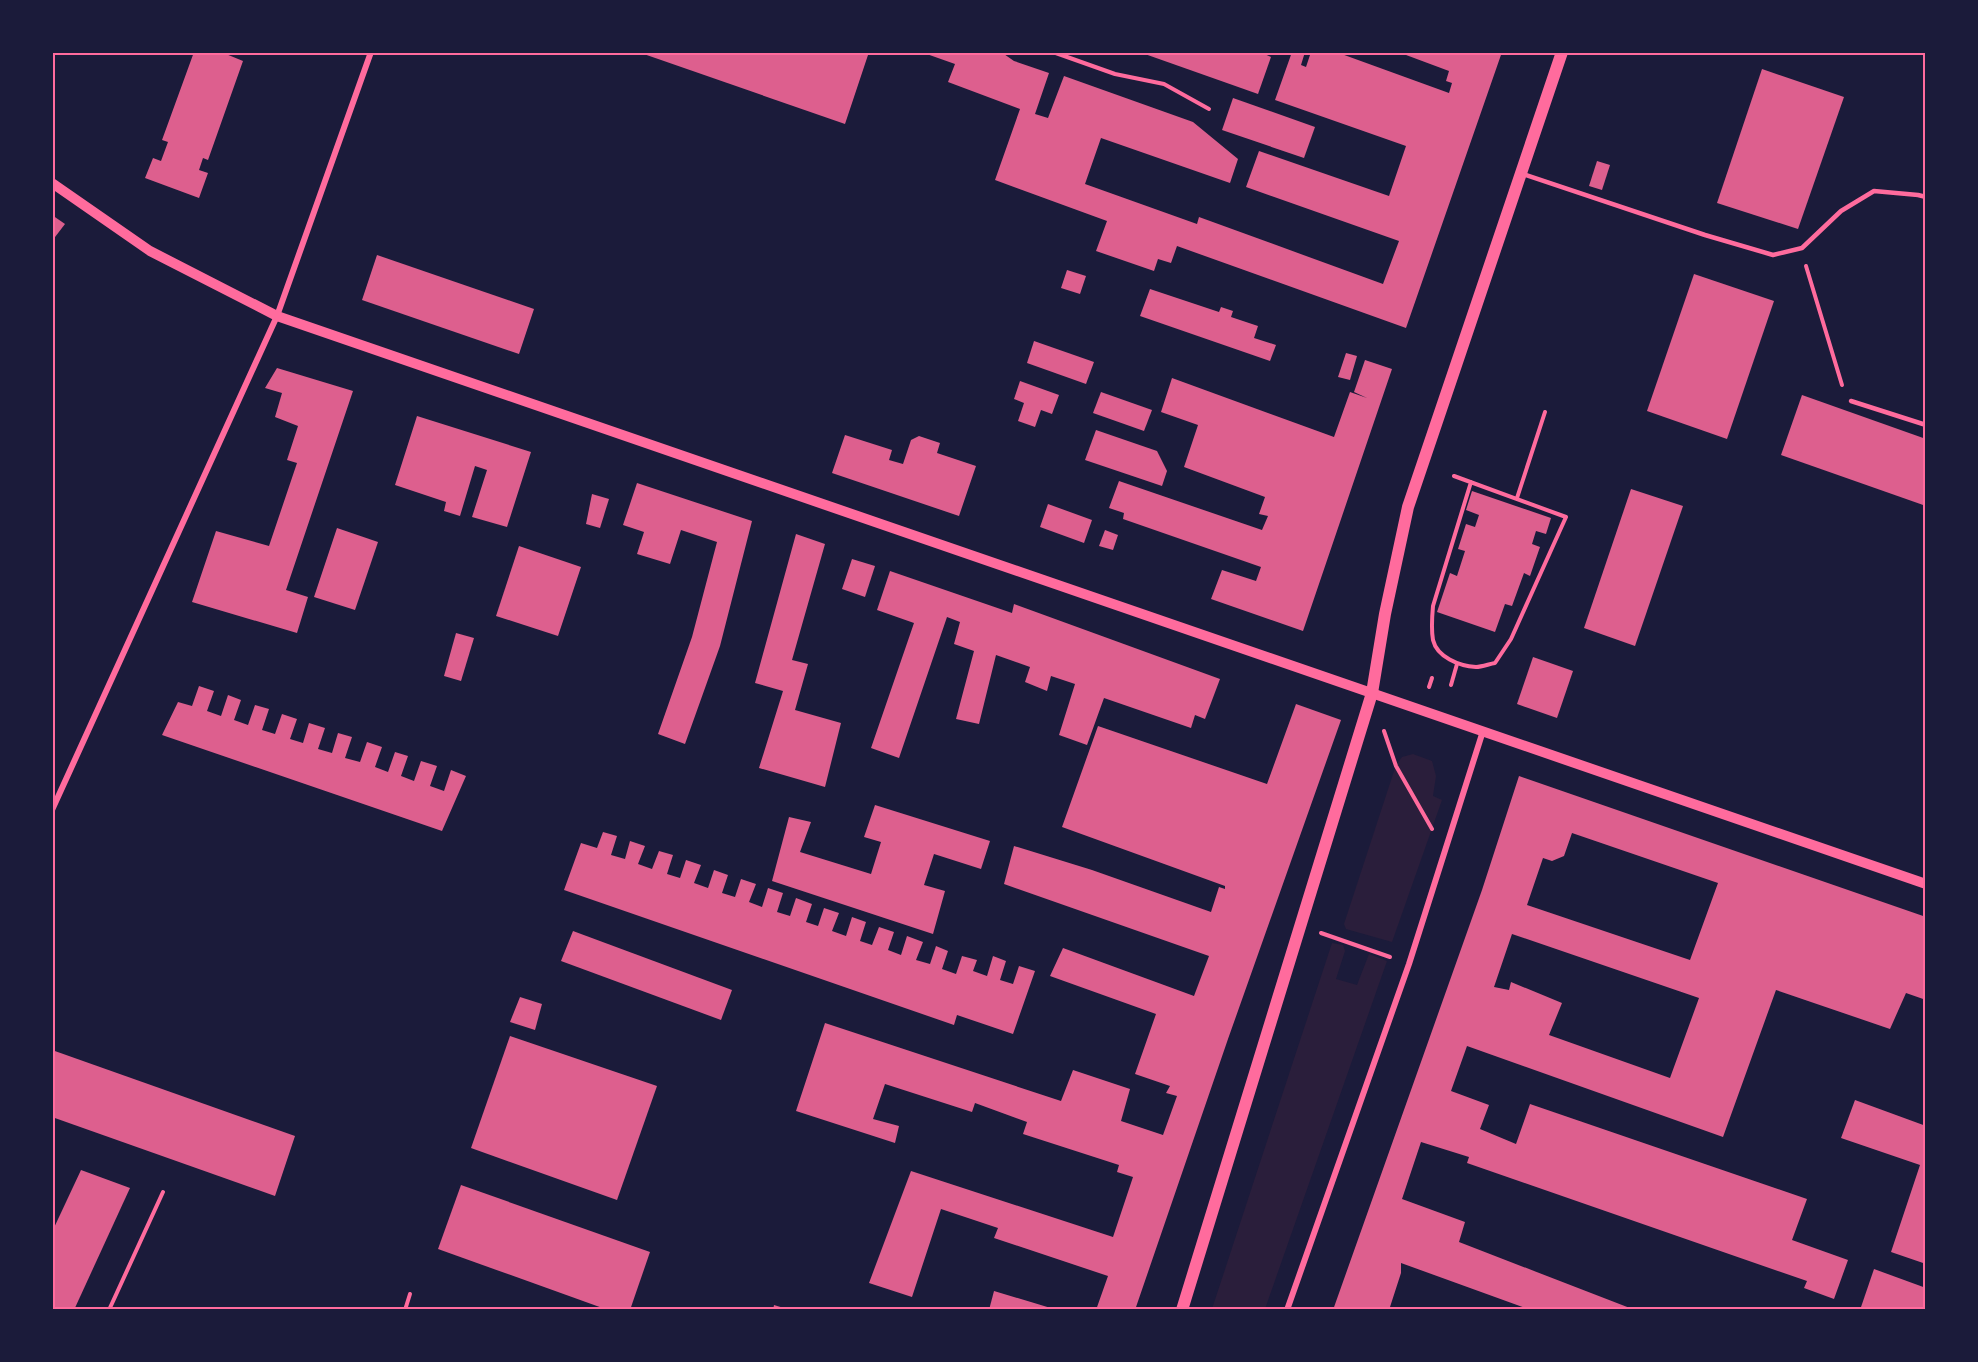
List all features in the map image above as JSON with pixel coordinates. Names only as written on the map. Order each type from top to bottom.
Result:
[{"type":"main road","points":[[1182,1310],[1372,693],[1385,614],[1408,507],[1562,52]]},
{"type":"street","points":[[52,810],[277,316],[371,52]]},
{"type":"street","points":[[52,183],[150,251],[277,316],[1926,884]]},
{"type":"street","points":[[1287,1310],[1409,964],[1483,731]]},
{"type":"lane","points":[[1521,173],[1705,235],[1773,255],[1802,248],[1841,211],[1874,191],[1926,197]]},
{"type":"lane","points":[[1851,401],[1926,425]]},
{"type":"path","points":[[1053,52],[1115,74],[1164,84],[1209,109]]},
{"type":"path","points":[[1802,248],[1840,382],[1851,401]]},
{"type":"path","points":[[1516,498],[1545,412]]},
{"type":"path","points":[[1454,476],[1471,482],[1516,498],[1566,517],[1511,639],[1495,663],[1477,667],[1457,664],[1439,653],[1433,642],[1431,623],[1433,606],[1471,482]]},
{"type":"path","points":[[1451,685],[1457,664]]},
{"type":"path","points":[[1429,687],[1432,678]]},
{"type":"path","points":[[1372,693],[1396,766],[1436,834]]},
{"type":"path","points":[[1300,925],[1409,964]]},
{"type":"path","points":[[109,1310],[163,1192]]},
{"type":"path","points":[[405,1310],[410,1294]]},
{"type":"shaded area","points":[[1413,754],[1432,761],[1436,776],[1433,796],[1442,800],[1392,942],[1346,929],[1344,924],[1396,765],[1402,757]]},
{"type":"shaded area","points":[[1332,943],[1343,945],[1345,951],[1336,979],[1357,985],[1369,954],[1387,961],[1265,1309],[1212,1309]]},
{"type":"building","points":[[194,52],[221,52],[243,61],[208,160],[203,158],[199,170],[208,173],[199,198],[145,178],[153,158],[161,161],[168,142],[162,140]]},
{"type":"building","points":[[638,52],[869,52],[845,124]]},
{"type":"building","points":[[921,52],[1001,52],[1014,61],[1049,73],[1035,114],[1048,118],[1064,76],[1193,122],[1238,159],[1230,183],[1101,138],[1085,184],[1197,224],[1199,217],[1383,284],[1399,241],[1246,187],[1259,151],[1389,196],[1406,146],[1275,100],[1292,52],[1305,52],[1301,65],[1306,67],[1311,52],[1336,52],[1449,93],[1452,83],[1446,81],[1449,71],[1398,52],[1502,52],[1406,328],[1177,246],[1171,263],[1158,259],[1154,271],[1096,251],[1107,221],[995,180],[1020,109],[948,82],[955,64]]},
{"type":"building","points":[[1260,52],[1271,57],[1258,94],[1142,53]]},
{"type":"building","points":[[1762,69],[1844,97],[1798,229],[1717,203]]},
{"type":"building","points":[[1233,98],[1315,127],[1304,158],[1222,130]]},
{"type":"building","points":[[1597,161],[1610,165],[1602,190],[1589,186]]},
{"type":"building","points":[[52,215],[65,224],[52,241]]},
{"type":"building","points":[[377,255],[534,309],[519,354],[362,300]]},
{"type":"building","points":[[1067,270],[1086,276],[1080,294],[1061,288]]},
{"type":"building","points":[[1694,274],[1774,301],[1727,439],[1647,411]]},
{"type":"building","points":[[1150,289],[1219,312],[1221,307],[1233,311],[1231,317],[1258,326],[1254,338],[1276,345],[1270,361],[1140,316]]},
{"type":"building","points":[[1034,341],[1094,362],[1086,384],[1027,363]]},
{"type":"building","points":[[1346,353],[1357,356],[1350,380],[1338,377]]},
{"type":"building","points":[[1365,360],[1392,369],[1303,631],[1211,599],[1222,570],[1256,581],[1261,567],[1123,519],[1124,513],[1109,508],[1119,481],[1262,530],[1268,516],[1259,514],[1265,497],[1184,467],[1198,425],[1161,412],[1172,378],[1334,437],[1350,392],[1367,398],[1354,392]]},
{"type":"building","points":[[277,368],[353,391],[286,590],[308,597],[297,633],[192,602],[216,531],[269,546],[297,463],[287,460],[298,426],[275,417],[282,393],[265,388]]},
{"type":"building","points":[[1020,381],[1059,395],[1052,414],[1041,410],[1035,427],[1018,421],[1024,403],[1014,399]]},
{"type":"building","points":[[1101,392],[1152,410],[1144,431],[1093,413]]},
{"type":"building","points":[[1802,395],[1926,439],[1926,506],[1781,455]]},
{"type":"building","points":[[417,416],[531,452],[507,527],[472,517],[487,470],[475,466],[460,516],[444,511],[446,502],[395,485]]},
{"type":"building","points":[[1096,430],[1157,451],[1167,471],[1162,486],[1085,460]]},
{"type":"building","points":[[845,435],[892,450],[889,460],[903,464],[911,440],[919,436],[940,443],[937,453],[976,466],[959,516],[832,473]]},
{"type":"building","points":[[637,483],[752,521],[720,646],[685,744],[658,734],[692,637],[717,542],[681,530],[670,564],[637,554],[644,532],[623,525]]},
{"type":"building","points":[[1631,489],[1683,506],[1635,646],[1584,628]]},
{"type":"building","points":[[1472,491],[1551,518],[1546,534],[1536,531],[1532,544],[1540,547],[1530,576],[1524,573],[1512,606],[1505,604],[1495,632],[1437,612],[1450,573],[1457,576],[1465,551],[1458,549],[1466,524],[1475,527],[1479,515],[1466,510]]},
{"type":"building","points":[[592,494],[609,499],[600,528],[586,524]]},
{"type":"building","points":[[1048,504],[1092,520],[1084,543],[1040,527]]},
{"type":"building","points":[[337,528],[378,542],[355,610],[314,597]]},
{"type":"building","points":[[1105,530],[1118,535],[1113,550],[1099,546]]},
{"type":"building","points":[[796,534],[825,544],[792,660],[808,664],[795,710],[841,723],[825,787],[759,768],[783,691],[755,683]]},
{"type":"building","points":[[519,546],[581,567],[558,636],[496,616]]},
{"type":"building","points":[[852,559],[875,566],[865,597],[842,589]]},
{"type":"building","points":[[890,571],[1012,613],[1014,604],[1220,679],[1205,719],[1195,715],[1191,728],[1104,698],[1087,745],[1059,735],[1075,684],[1051,676],[1047,691],[1025,682],[1030,667],[996,655],[979,724],[956,719],[974,651],[954,644],[960,622],[947,617],[899,758],[871,748],[914,623],[877,610]]},
{"type":"building","points":[[456,633],[474,638],[461,681],[444,676]]},
{"type":"building","points":[[1533,657],[1573,671],[1557,718],[1517,704]]},
{"type":"building","points":[[199,686],[214,691],[207,711],[221,716],[228,695],[241,700],[234,720],[248,725],[255,705],[269,709],[262,730],[275,734],[282,714],[297,719],[290,739],[303,743],[309,723],[325,728],[318,749],[332,753],[338,733],[352,737],[345,758],[360,762],[367,742],[382,747],[375,767],[388,772],[395,752],[408,756],[401,776],[414,781],[421,761],[437,766],[430,786],[444,791],[451,770],[466,776],[442,831],[162,735],[178,702],[192,706]]},
{"type":"building","points":[[1296,704],[1341,720],[1135,1310],[1096,1310],[1108,1276],[994,1238],[998,1228],[941,1209],[912,1297],[869,1283],[911,1171],[1113,1237],[1133,1177],[1117,1172],[1119,1165],[1023,1134],[1027,1122],[975,1103],[972,1112],[885,1084],[873,1119],[899,1126],[895,1143],[796,1111],[825,1023],[1061,1101],[1073,1070],[1130,1089],[1121,1121],[1163,1135],[1177,1096],[1166,1093],[1170,1086],[1135,1074],[1156,1014],[1050,976],[1063,948],[1194,996],[1209,956],[1004,884],[1014,846],[1092,870],[1211,912],[1219,887],[1225,889],[1225,886],[1062,827],[1098,726],[1267,784]]},
{"type":"building","points":[[1519,776],[1926,917],[1926,1000],[1906,993],[1890,1029],[1776,990],[1723,1137],[1467,1046],[1451,1091],[1489,1105],[1480,1129],[1516,1144],[1530,1104],[1807,1199],[1792,1240],[1848,1260],[1834,1299],[1804,1288],[1807,1281],[1467,1163],[1469,1157],[1421,1142],[1402,1199],[1465,1222],[1459,1242],[1635,1310],[1531,1310],[1401,1263],[1401,1273],[1390,1307],[1395,1310],[1333,1310],[1482,890]],"holes":[[[1572,833],[1718,883],[1690,960],[1527,905],[1543,858],[1552,861],[1564,856]],[[1512,934],[1699,998],[1670,1078],[1549,1035],[1562,1003],[1511,982],[1509,990],[1494,987]]]},
{"type":"building","points":[[875,805],[990,841],[981,869],[934,854],[924,885],[945,891],[933,934],[772,881],[789,817],[811,822],[800,852],[871,874],[881,842],[864,837]]},
{"type":"building","points":[[603,832],[617,836],[611,855],[625,859],[630,841],[645,846],[638,864],[652,869],[659,851],[673,855],[667,874],[680,878],[686,860],[701,865],[694,883],[708,888],[714,870],[728,875],[722,893],[735,897],[741,879],[756,884],[749,902],[762,907],[768,888],[783,893],[777,912],[790,916],[796,898],[812,904],[806,922],[818,926],[824,908],[839,913],[832,931],[846,936],[852,917],[866,922],[860,941],[872,945],[879,927],[894,932],[888,950],[901,955],[907,936],[923,942],[916,960],[930,964],[936,946],[948,951],[942,969],[956,974],[962,956],[977,960],[973,971],[987,976],[993,956],[1006,961],[1000,980],[1013,984],[1019,966],[1035,971],[1013,1034],[957,1015],[954,1025],[564,890],[581,843],[597,848]]},
{"type":"building","points":[[573,931],[732,990],[721,1020],[561,961]]},
{"type":"building","points":[[520,997],[542,1004],[535,1030],[510,1022]]},
{"type":"building","points":[[510,1036],[657,1086],[617,1200],[471,1148]]},
{"type":"building","points":[[52,1050],[295,1136],[275,1196],[52,1117]]},
{"type":"building","points":[[1855,1100],[1926,1126],[1926,1264],[1891,1252],[1920,1165],[1841,1138]]},
{"type":"building","points":[[81,1170],[130,1188],[74,1310],[52,1310],[52,1232]]},
{"type":"building","points":[[461,1185],[650,1252],[630,1310],[608,1310],[438,1249]]},
{"type":"building","points":[[1874,1269],[1926,1288],[1926,1310],[1860,1310]]},
{"type":"building","points":[[994,1291],[1054,1309],[1054,1310],[989,1310]]},
{"type":"building","points":[[774,1305],[787,1309],[787,1310],[773,1310]]}]
